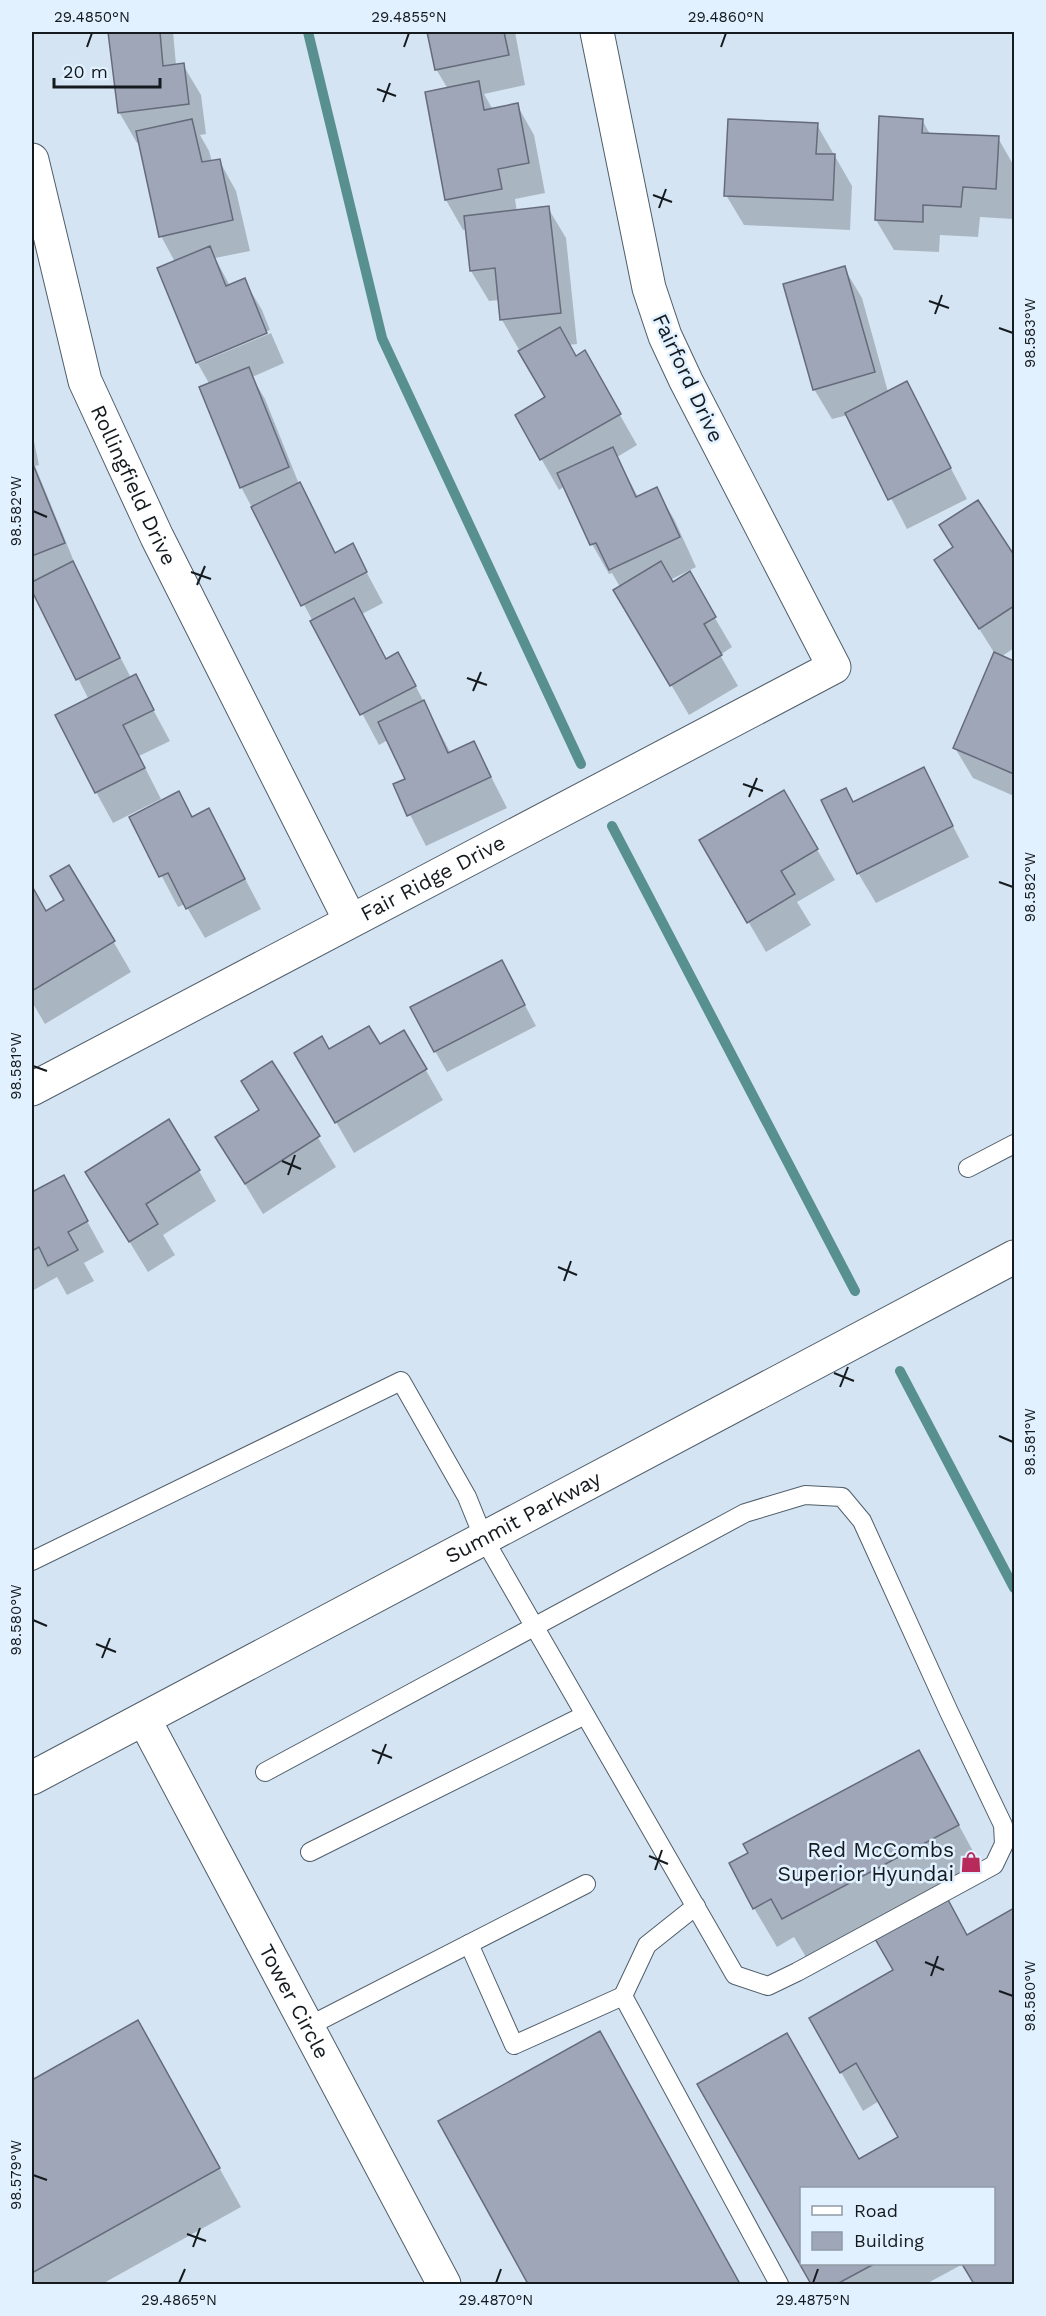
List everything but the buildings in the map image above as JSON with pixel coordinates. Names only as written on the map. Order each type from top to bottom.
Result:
[{"type":"street","name":"Fairford Drive","points":[[597,32],[649,288],[665,336],[834,667]]},
{"type":"street","name":"Rollingfield Drive","points":[[32,160],[85,381],[157,537],[350,920]]},
{"type":"street","name":"Fair Ridge Drive","points":[[32,1089],[834,667]]},
{"type":"street","name":"Summit Parkway","points":[[32,1778],[1014,1257]]},
{"type":"street","name":"Tower Circle","points":[[144,1719],[444,2284]]},
{"type":"lane","points":[[968,1168],[1014,1144]]},
{"type":"lane","points":[[32,1561],[401,1381],[467,1497],[484,1539],[535,1628],[585,1715],[696,1906],[735,1975],[768,1986],[994,1865],[1009,1843],[1003,1825],[862,1521],[842,1497],[806,1495],[745,1513],[535,1628],[265,1772]]},
{"type":"lane","points":[[310,1852],[585,1715]]},
{"type":"lane","points":[[307,2026],[586,1884]]},
{"type":"lane","points":[[469,1944],[514,2045],[623,1996],[647,1945],[696,1906]]},
{"type":"lane","points":[[623,1996],[779,2284]]},
{"type":"waterway","points":[[308,32],[382,338],[581,764]]},
{"type":"waterway","points":[[612,826],[855,1291]]},
{"type":"waterway","points":[[900,1371],[1014,1588]]},
{"type":"place","name":"Red McCombs Superior Hyundai","points":[[971,1862]]}]
